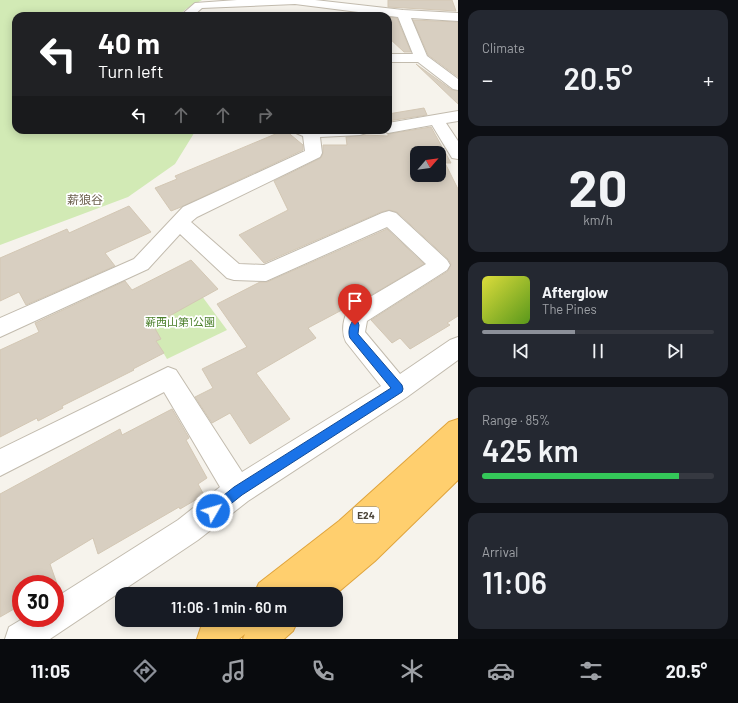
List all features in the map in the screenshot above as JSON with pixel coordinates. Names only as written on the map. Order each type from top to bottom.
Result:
[{"type":"highway","name":"E24","points":[[279,587],[349,531],[458,431]]},
{"type":"highway","name":"E24","points":[[321,587],[364,550],[458,461]]},
{"type":"highway","points":[[213,639],[228,627]]},
{"type":"highway","points":[[259,639],[274,627]]},
{"type":"street","points":[[191,12],[199,5],[295,0],[388,12]]},
{"type":"street","points":[[392,13],[458,16]]},
{"type":"street","points":[[403,14],[421,58],[458,86]]},
{"type":"street","points":[[392,58],[421,58]]},
{"type":"street","points":[[392,127],[458,116]]},
{"type":"street","points":[[437,120],[458,154]]},
{"type":"street","points":[[0,328],[141,264],[190,212],[314,153],[308,134]]},
{"type":"street","points":[[180,223],[234,272],[266,273],[388,218],[440,265],[356,316],[354,335],[398,389]]},
{"type":"street","points":[[64,611],[188,530],[238,491],[398,389],[458,348]]},
{"type":"street","points":[[0,463],[168,378],[238,491]]},
{"type":"street","points":[[21,639],[39,627]]},
{"type":"green space","points":[[0,0],[202,0],[183,12],[12,12],[12,134],[194,134],[175,164],[128,197],[0,245]]},
{"type":"green space","name":"薪西山第1公園","points":[[193,284],[227,330],[167,359],[138,310]]},
{"type":"building","points":[[388,0],[452,0],[456,11],[388,7]]},
{"type":"building","points":[[392,17],[397,18],[411,52],[404,52],[392,41]]},
{"type":"building","points":[[413,20],[458,22],[458,77],[428,55]]},
{"type":"building","points":[[416,64],[452,90],[458,91],[458,104]]},
{"type":"building","points":[[424,108],[427,115],[392,120],[392,113]]},
{"type":"building","points":[[431,127],[442,146],[410,146],[410,182],[446,182],[446,165],[458,189],[458,316],[447,323],[450,325],[410,349],[400,338],[392,343],[371,320],[448,271],[451,264],[448,259],[397,212],[389,210],[381,212],[264,263],[239,235],[288,210],[274,181],[321,158],[323,153],[323,145],[347,145],[346,137],[365,135],[388,136],[388,134]]},
{"type":"building","points":[[275,134],[290,134],[303,145],[303,150],[171,211],[155,188],[177,179],[175,176]]},
{"type":"building","points":[[446,154],[451,163],[446,163]]},
{"type":"building","points":[[129,206],[151,232],[105,253],[115,266],[26,305],[19,292],[0,301],[0,258],[67,229],[69,233]]},
{"type":"building","points":[[387,229],[424,264],[356,304],[355,303],[308,328],[316,338],[256,373],[290,419],[250,444],[230,413],[212,423],[195,397],[213,388],[202,369],[247,347],[217,304],[260,282],[267,282]]},
{"type":"building","points":[[191,260],[218,289],[153,325],[161,339],[156,341],[164,353],[133,369],[134,370],[62,406],[63,408],[38,421],[37,418],[0,437],[0,350],[39,332],[35,323],[125,281],[132,290]]},
{"type":"building","points":[[172,409],[189,438],[186,440],[207,478],[198,484],[204,495],[180,509],[179,507],[98,554],[93,538],[50,564],[54,575],[12,575],[12,610],[0,617],[0,494],[120,429],[122,435]]},
{"type":"district","name":"薪狼谷","points":[[85,199]]},
{"type":"route","points":[[213,511],[238,491],[398,389],[354,335],[355,325]]}]
